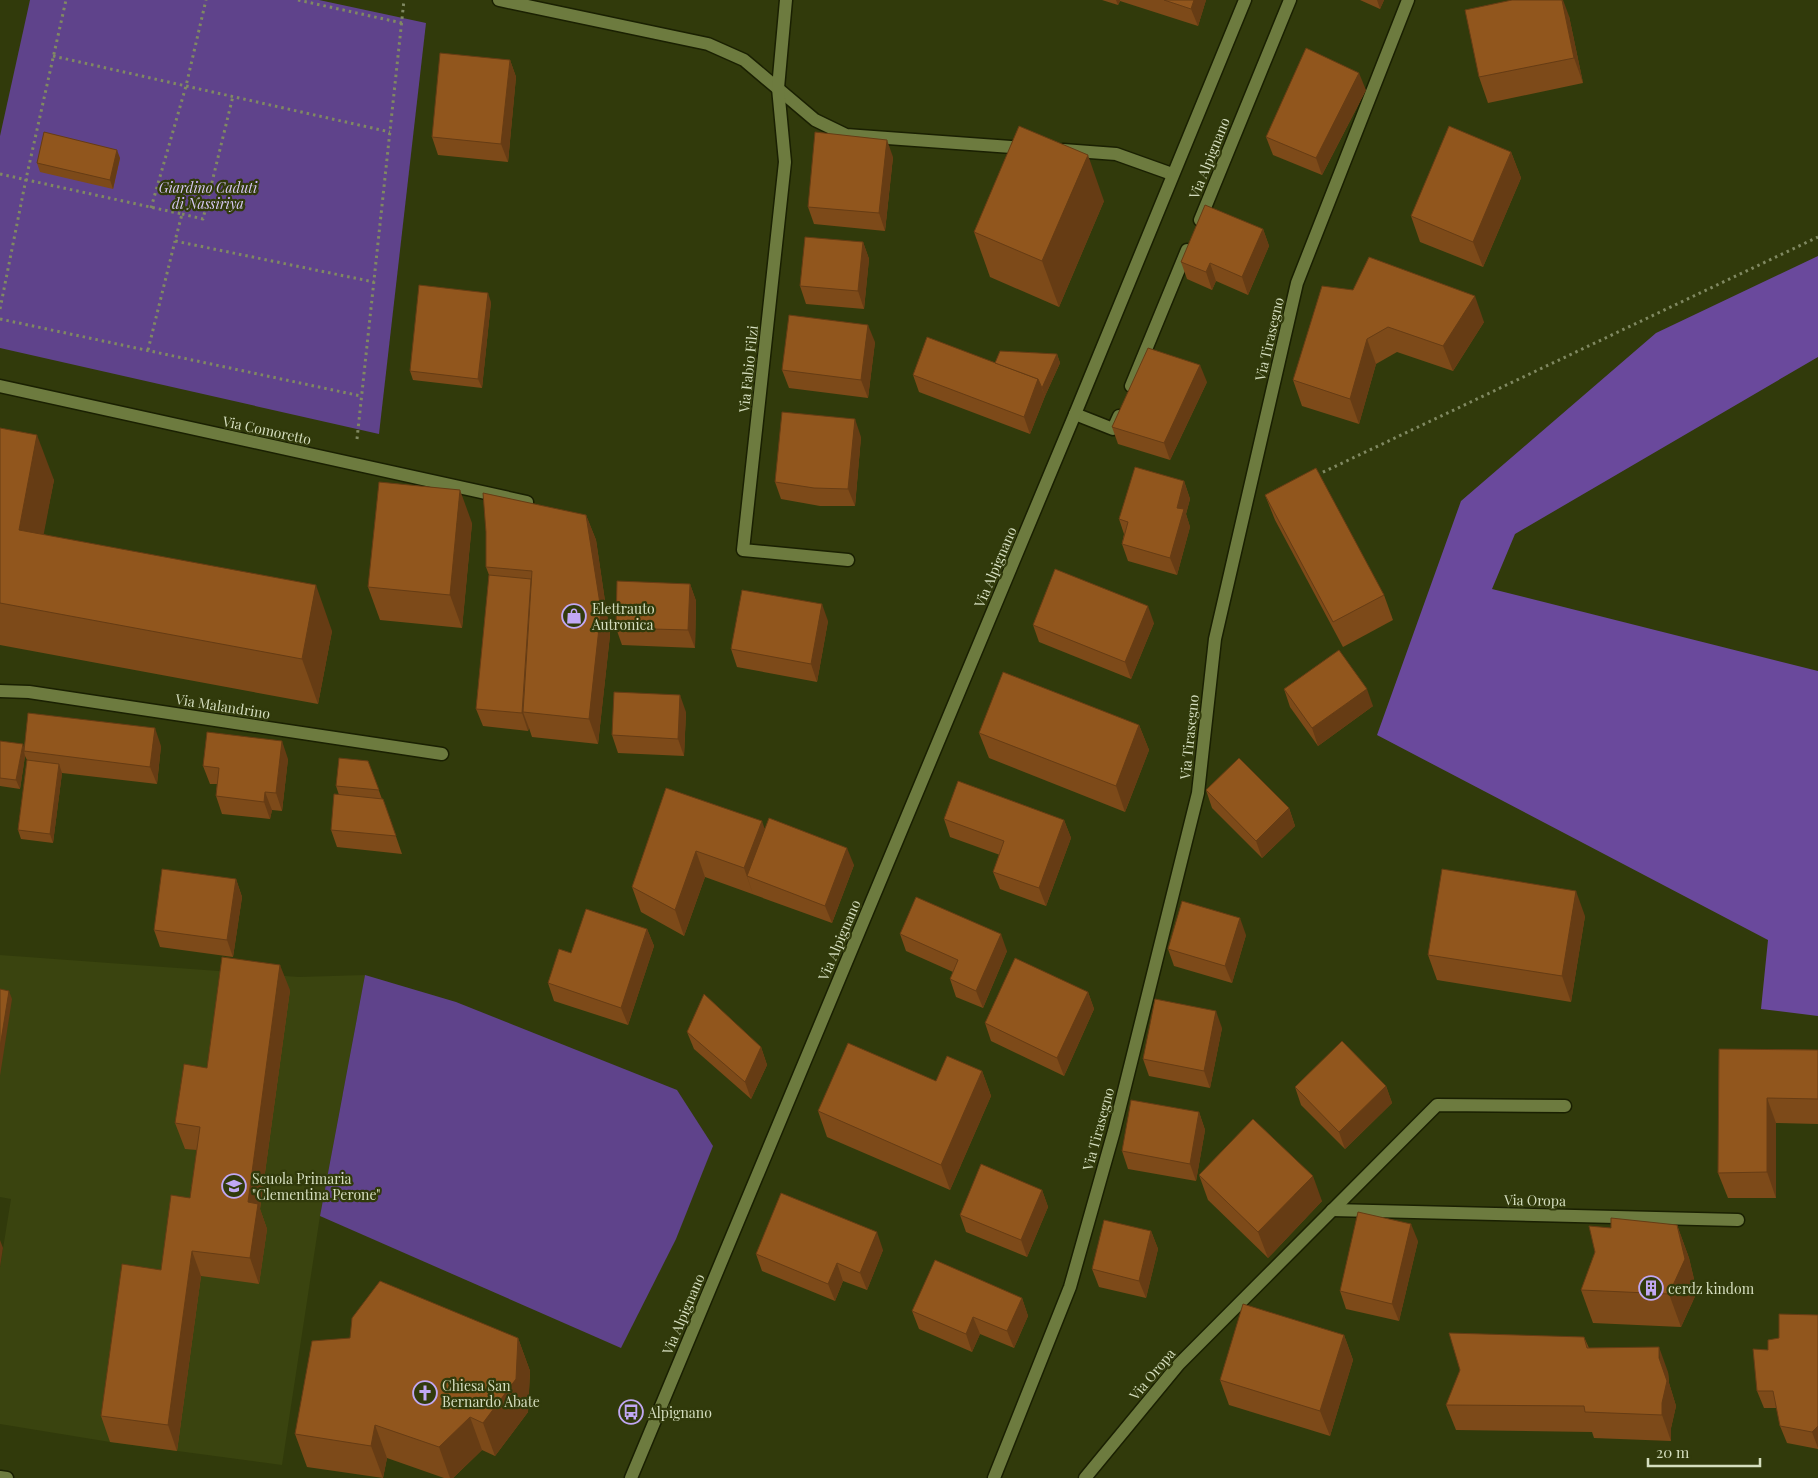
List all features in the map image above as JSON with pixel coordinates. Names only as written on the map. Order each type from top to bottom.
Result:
[{"type":"street","points":[[499,0],[708,44],[744,60],[815,120],[846,135],[1116,154],[1172,174]]},
{"type":"street","points":[[778,88],[786,0]]},
{"type":"street","name":"Via Alpignano","points":[[630,1478],[1075,414],[1245,0]]},
{"type":"street","name":"Via Alpignano","points":[[1075,414],[1113,429],[1290,0]]},
{"type":"street","name":"Via Tirasegno","points":[[994,1478],[1070,1287],[1114,1131],[1198,793],[1215,639],[1297,283],[1408,0]]},
{"type":"street","name":"Via Fabio Filzi","points":[[778,88],[785,162],[743,550],[848,560]]},
{"type":"street","name":"Via Comoretto","points":[[0,386],[527,502]]},
{"type":"street","name":"Via Malandrino","points":[[0,691],[29,692],[442,754]]},
{"type":"street","name":"Via Oropa","points":[[1085,1478],[1179,1364],[1438,1105],[1565,1106]]},
{"type":"street","name":"Via Oropa","points":[[1332,1210],[1738,1220]]},
{"type":"street","points":[[0,1477],[7,1478]]},
{"type":"path","points":[[0,308],[26,179],[66,0]]},
{"type":"path","points":[[151,208],[186,86],[206,0]]},
{"type":"path","points":[[298,0],[402,22]]},
{"type":"path","points":[[354,464],[404,0]]},
{"type":"path","points":[[53,56],[390,132]]},
{"type":"path","points":[[0,174],[203,219],[233,96]]},
{"type":"path","points":[[148,350],[182,214]]},
{"type":"path","points":[[1317,475],[1818,237]]},
{"type":"path","points":[[175,241],[374,282]]},
{"type":"path","points":[[0,319],[362,396]]},
{"type":"shaded area","points":[[1818,256],[1818,357],[1515,534],[1492,589],[1818,671],[1818,1016],[1761,1009],[1768,940],[1377,735],[1461,501],[1656,333]]},
{"type":"shaded area","points":[[0,955],[299,977],[365,975],[320,1216],[282,1465],[110,1442],[0,1424],[0,1267],[11,1199],[0,1197]]},
{"type":"green space","name":"Giardino Caduti di Nassiriya","points":[[30,0],[319,0],[426,23],[379,434],[0,348],[0,136]]},
{"type":"green space","points":[[365,975],[456,1002],[677,1090],[713,1146],[676,1239],[621,1348],[320,1216]]},
{"type":"building","points":[[1164,0],[1194,0],[1191,9]]},
{"type":"building","points":[[1512,0],[1562,0],[1574,58],[1479,77],[1465,10]]},
{"type":"building","points":[[1306,48],[1359,73],[1316,158],[1266,137]]},
{"type":"building","points":[[440,53],[510,60],[501,144],[432,137]]},
{"type":"building","points":[[1019,126],[1088,155],[1042,261],[974,232]]},
{"type":"building","points":[[1449,126],[1511,152],[1473,242],[1411,216]]},
{"type":"building","points":[[44,132],[117,150],[110,180],[37,163]]},
{"type":"building","points":[[815,132],[887,140],[879,213],[808,207]]},
{"type":"building","points":[[1205,205],[1263,229],[1242,277],[1210,263],[1206,272],[1181,262]]},
{"type":"building","points":[[805,237],[863,242],[858,291],[800,286]]},
{"type":"building","points":[[1369,257],[1475,296],[1443,346],[1388,327],[1367,339],[1350,399],[1293,380],[1322,286],[1353,290]]},
{"type":"building","points":[[419,285],[488,293],[478,379],[410,371]]},
{"type":"building","points":[[789,315],[868,325],[861,380],[782,370]]},
{"type":"building","points":[[927,337],[1038,379],[1024,417],[913,375]]},
{"type":"building","points":[[1148,348],[1200,365],[1164,443],[1112,427]]},
{"type":"building","points":[[1000,351],[1057,354],[1042,388],[1038,379],[995,363]]},
{"type":"building","points":[[782,412],[855,419],[848,489],[814,488],[775,482]]},
{"type":"building","points":[[0,428],[37,435],[19,530],[316,585],[302,659],[0,603]]},
{"type":"building","points":[[1135,467],[1184,481],[1177,508],[1184,509],[1170,558],[1122,544],[1128,522],[1119,519]]},
{"type":"building","points":[[1316,468],[1384,595],[1333,622],[1265,495]]},
{"type":"building","points":[[379,482],[460,490],[450,595],[368,587]]},
{"type":"building","name":"Elettrauto Autronica","points":[[483,493],[586,515],[601,610],[589,719],[523,712],[532,571],[486,567]]},
{"type":"building","points":[[1055,569],[1148,606],[1125,662],[1033,625]]},
{"type":"building","points":[[489,575],[531,579],[522,713],[476,709]]},
{"type":"building","points":[[617,581],[690,584],[688,630],[616,628]]},
{"type":"building","points":[[742,590],[822,604],[811,664],[731,649]]},
{"type":"building","points":[[1339,650],[1367,689],[1312,728],[1284,689]]},
{"type":"building","points":[[1003,672],[1139,725],[1116,786],[979,733]]},
{"type":"building","points":[[614,692],[680,695],[678,739],[612,735]]},
{"type":"building","points":[[28,713],[155,728],[150,767],[24,751]]},
{"type":"building","points":[[207,732],[282,741],[276,793],[265,792],[264,802],[216,796],[219,768],[203,766]]},
{"type":"building","points":[[0,741],[23,744],[16,780],[0,778]]},
{"type":"building","points":[[339,758],[368,761],[379,790],[336,786]]},
{"type":"building","points":[[1239,758],[1289,808],[1256,841],[1206,790]]},
{"type":"building","points":[[27,760],[59,764],[50,834],[18,830]]},
{"type":"building","points":[[958,781],[1064,820],[1039,888],[993,872],[1004,841],[944,819]]},
{"type":"building","points":[[666,788],[762,821],[744,868],[696,851],[675,910],[632,887]]},
{"type":"building","points":[[334,794],[383,799],[396,836],[331,830]]},
{"type":"building","points":[[769,818],[847,848],[825,906],[747,876]]},
{"type":"building","points":[[162,869],[236,879],[227,940],[154,930]]},
{"type":"building","points":[[1442,869],[1576,891],[1562,976],[1428,955]]},
{"type":"building","points":[[916,897],[1001,934],[976,991],[950,979],[958,960],[900,934]]},
{"type":"building","points":[[1182,901],[1240,918],[1225,966],[1168,949]]},
{"type":"building","points":[[586,909],[647,929],[621,1008],[548,983],[559,949],[571,953]]},
{"type":"building","name":"Scuola Primaria \"Clementina Perone\"","points":[[222,957],[280,965],[248,1202],[258,1204],[250,1258],[192,1251],[168,1425],[101,1416],[122,1264],[161,1270],[171,1195],[190,1198],[200,1127],[175,1123],[184,1064],[207,1068]]},
{"type":"building","points":[[1015,958],[1088,992],[1057,1058],[985,1023]]},
{"type":"building","points":[[0,989],[9,991],[0,1047]]},
{"type":"building","points":[[704,994],[761,1047],[745,1082],[687,1032]]},
{"type":"building","points":[[1155,999],[1216,1011],[1204,1071],[1143,1059]]},
{"type":"building","points":[[1342,1041],[1386,1086],[1339,1132],[1295,1087]]},
{"type":"building","points":[[848,1043],[936,1081],[947,1056],[982,1071],[941,1165],[818,1111]]},
{"type":"building","points":[[1719,1049],[1818,1050],[1818,1099],[1767,1098],[1767,1172],[1718,1173]]},
{"type":"building","points":[[1131,1100],[1199,1112],[1190,1164],[1122,1151]]},
{"type":"building","points":[[1253,1119],[1313,1176],[1258,1232],[1199,1175]]},
{"type":"building","points":[[981,1164],[1042,1190],[1021,1240],[960,1215]]},
{"type":"building","points":[[781,1193],[877,1232],[860,1273],[837,1263],[828,1284],[756,1254]]},
{"type":"building","points":[[1358,1212],[1411,1224],[1392,1304],[1340,1291]]},
{"type":"building","points":[[1611,1218],[1677,1225],[1685,1259],[1669,1294],[1581,1290],[1595,1252],[1589,1226],[1611,1228]]},
{"type":"building","points":[[1104,1220],[1151,1231],[1139,1281],[1092,1269]]},
{"type":"building","points":[[935,1260],[1022,1298],[1007,1331],[973,1317],[966,1334],[912,1311]]},
{"type":"building","name":"Chiesa San Bernardo Abate","points":[[380,1281],[518,1338],[516,1379],[483,1423],[470,1417],[439,1447],[375,1425],[371,1446],[295,1434],[312,1341],[350,1338],[352,1318]]},
{"type":"building","points":[[1243,1304],[1344,1335],[1320,1411],[1220,1380]]},
{"type":"building","points":[[1779,1314],[1818,1315],[1818,1426],[1812,1432],[1780,1426],[1773,1391],[1757,1391],[1753,1349],[1768,1350],[1768,1340],[1779,1338]]},
{"type":"building","points":[[1449,1333],[1584,1337],[1587,1348],[1659,1347],[1659,1358],[1667,1381],[1662,1403],[1662,1415],[1585,1412],[1584,1406],[1446,1405],[1460,1370]]},
{"type":"place","name":"Elettrauto Autronica","points":[[574,616]]},
{"type":"place","name":"Scuola Primaria \"Clementina Perone\"","points":[[234,1186]]},
{"type":"place","name":"cerdz kindom","points":[[1651,1288]]},
{"type":"place","name":"Chiesa San Bernardo Abate","points":[[425,1393]]},
{"type":"place","name":"Alpignano","points":[[631,1412]]}]
